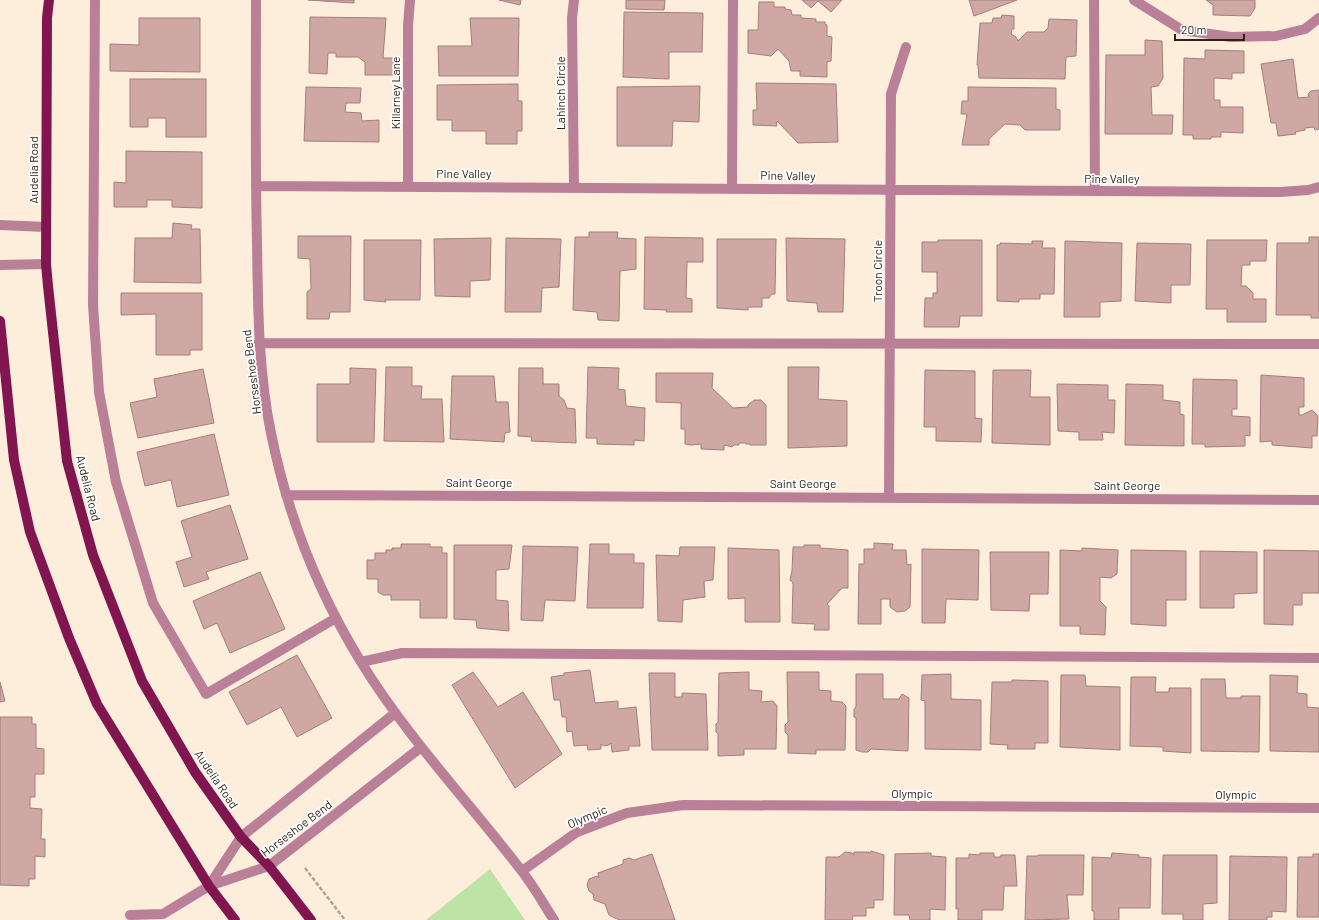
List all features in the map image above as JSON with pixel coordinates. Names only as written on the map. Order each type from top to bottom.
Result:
[{"type":"main road","name":"Audelia Road","points":[[49,0],[47,26],[46,264],[67,461],[93,554],[142,681],[195,772],[241,837],[269,866],[311,920]]},
{"type":"main road","points":[[0,321],[14,460],[30,532],[69,638],[97,704],[210,886],[235,920]]},
{"type":"street","points":[[95,0],[93,305],[99,392],[116,482],[153,603],[206,694],[336,618]]},
{"type":"street","name":"Horseshoe Bend","points":[[256,0],[258,342],[271,432],[286,495],[308,557],[336,618],[361,662],[394,714],[420,748],[522,871],[554,920]]},
{"type":"street","name":"Killarney Lane","points":[[408,186],[408,26],[410,0]]},
{"type":"street","name":"Lahinch Circle","points":[[574,0],[574,187]]},
{"type":"street","points":[[732,187],[733,0]]},
{"type":"street","points":[[1094,0],[1095,191]]},
{"type":"street","points":[[1134,0],[1182,30],[1231,38],[1276,36],[1305,30],[1319,18]]},
{"type":"street","name":"Troon Circle","points":[[889,497],[890,190],[892,94],[906,47]]},
{"type":"street","name":"Pine Valley","points":[[256,186],[732,187],[890,190],[1280,192],[1308,190],[1319,187]]},
{"type":"street","points":[[0,225],[46,227]]},
{"type":"street","points":[[0,265],[46,264]]},
{"type":"street","points":[[258,342],[1319,344]]},
{"type":"street","name":"Saint George","points":[[286,495],[1319,500]]},
{"type":"street","points":[[361,662],[402,652],[1319,658]]},
{"type":"street","points":[[130,915],[163,914],[210,886],[241,837],[394,714]]},
{"type":"street","name":"Horseshoe Bend","points":[[210,886],[269,866],[420,748]]},
{"type":"street","name":"Olympic","points":[[522,871],[577,832],[627,813],[683,805],[1319,808]]},
{"type":"path","points":[[305,868],[345,920]]},
{"type":"green space","points":[[490,869],[525,920],[426,920]]},
{"type":"building","points":[[308,0],[354,0],[354,3]]},
{"type":"building","points":[[499,0],[521,0],[520,5]]},
{"type":"building","points":[[626,0],[665,0],[664,10],[626,9]]},
{"type":"building","points":[[802,0],[842,0],[831,12],[818,1],[811,8]]},
{"type":"building","points":[[969,0],[1017,0],[974,16]]},
{"type":"building","points":[[1206,0],[1255,0],[1255,8],[1250,16],[1213,15],[1213,5]]},
{"type":"building","points":[[759,2],[774,2],[774,7],[785,7],[785,9],[791,10],[792,15],[801,15],[801,18],[816,19],[816,22],[825,22],[827,25],[827,36],[832,37],[831,61],[827,62],[827,77],[800,76],[800,71],[791,71],[789,61],[778,49],[771,56],[748,53],[748,30],[758,30]]},
{"type":"building","points":[[624,12],[703,13],[702,52],[669,52],[669,79],[623,77]]},
{"type":"building","points":[[1002,15],[1014,16],[1014,29],[1012,29],[1011,34],[1016,37],[1018,41],[1027,32],[1044,32],[1048,28],[1049,19],[1077,20],[1076,56],[1066,57],[1065,79],[979,78],[977,65],[980,23],[992,23],[993,18],[1001,18]]},
{"type":"building","points":[[310,17],[386,18],[383,58],[395,58],[395,75],[365,75],[365,62],[358,57],[336,57],[336,53],[328,53],[327,74],[309,73]]},
{"type":"building","points":[[139,18],[200,18],[200,72],[110,71],[110,44],[139,45]]},
{"type":"building","points":[[470,18],[519,18],[518,76],[439,76],[438,46],[472,46]]},
{"type":"building","points":[[1145,40],[1162,41],[1163,78],[1158,86],[1151,87],[1152,115],[1173,115],[1172,134],[1105,134],[1106,55],[1145,55]]},
{"type":"building","points":[[1205,50],[1244,51],[1244,73],[1232,73],[1232,79],[1214,78],[1214,100],[1220,100],[1220,107],[1243,107],[1243,133],[1221,132],[1221,137],[1211,137],[1211,139],[1193,139],[1193,135],[1183,135],[1184,58],[1205,59]]},
{"type":"building","points":[[1293,59],[1298,98],[1309,97],[1308,94],[1311,91],[1319,90],[1319,129],[1315,130],[1314,127],[1305,128],[1305,130],[1295,132],[1296,134],[1278,136],[1276,123],[1271,123],[1261,64]]},
{"type":"building","points":[[130,79],[206,79],[206,137],[166,137],[166,118],[148,118],[148,127],[130,127]]},
{"type":"building","points":[[756,83],[836,84],[838,142],[798,143],[778,122],[776,122],[777,126],[753,125],[753,110],[757,110]]},
{"type":"building","points":[[518,84],[518,101],[522,101],[522,131],[517,131],[517,144],[486,144],[486,131],[452,131],[452,120],[437,120],[437,85]]},
{"type":"building","points":[[700,86],[699,122],[673,121],[672,146],[617,146],[617,87]]},
{"type":"building","points":[[306,87],[361,88],[360,103],[346,103],[345,112],[361,113],[362,121],[379,120],[379,142],[304,141]]},
{"type":"building","points":[[968,87],[1056,88],[1056,109],[1060,110],[1060,130],[1025,130],[1020,125],[1005,124],[989,139],[989,145],[962,145],[967,114],[961,114],[962,101],[968,101]]},
{"type":"building","points":[[126,151],[202,152],[202,208],[172,207],[172,200],[147,200],[147,207],[114,207],[114,182],[126,183]]},
{"type":"building","points":[[173,223],[192,225],[191,229],[200,229],[201,283],[134,282],[135,238],[172,238]]},
{"type":"building","points":[[589,232],[618,232],[617,238],[636,239],[636,269],[620,271],[619,321],[598,320],[597,312],[573,310],[575,237],[589,237]]},
{"type":"building","points":[[298,236],[351,236],[350,312],[330,312],[329,319],[307,319],[307,292],[311,289],[310,259],[298,258]]},
{"type":"building","points":[[645,237],[703,238],[703,262],[687,262],[686,298],[692,299],[692,312],[666,312],[667,310],[644,309]]},
{"type":"building","points":[[1309,237],[1319,237],[1319,318],[1311,318],[1311,315],[1276,315],[1277,243],[1309,243]]},
{"type":"building","points":[[491,238],[490,280],[470,281],[470,297],[435,296],[434,239]]},
{"type":"building","points":[[506,238],[561,239],[559,287],[542,288],[541,312],[505,312]]},
{"type":"building","points":[[786,238],[845,239],[843,312],[818,312],[817,303],[787,301]]},
{"type":"building","points":[[717,239],[776,239],[775,294],[772,294],[769,298],[762,298],[762,307],[748,307],[748,310],[717,308]]},
{"type":"building","points":[[364,240],[421,240],[420,300],[385,300],[386,302],[364,300]]},
{"type":"building","points":[[938,240],[982,240],[982,316],[960,316],[959,327],[924,327],[925,298],[933,298],[933,293],[937,293],[937,272],[922,272],[922,242],[938,242]]},
{"type":"building","points":[[1207,240],[1267,240],[1266,261],[1250,261],[1250,265],[1242,265],[1241,286],[1246,286],[1253,293],[1253,299],[1266,299],[1266,322],[1227,322],[1227,309],[1206,309]]},
{"type":"building","points":[[1032,241],[1043,241],[1042,248],[1055,248],[1054,294],[1040,294],[1040,299],[1019,299],[1019,302],[997,301],[997,245],[1000,245],[1000,243],[1032,244]]},
{"type":"building","points":[[1065,241],[1122,243],[1121,301],[1100,302],[1100,317],[1064,317]]},
{"type":"building","points":[[1137,243],[1191,244],[1190,285],[1171,285],[1171,303],[1135,301]]},
{"type":"building","points":[[121,293],[202,293],[202,350],[190,350],[190,355],[156,355],[156,314],[121,315]]},
{"type":"building","points":[[386,367],[412,367],[412,386],[422,386],[421,399],[442,399],[444,442],[384,441]]},
{"type":"building","points":[[588,367],[619,368],[618,389],[625,390],[626,406],[645,408],[644,441],[634,440],[634,445],[597,444],[597,438],[586,438]]},
{"type":"building","points":[[788,367],[819,367],[818,399],[847,401],[847,446],[788,448]]},
{"type":"building","points":[[350,368],[376,369],[374,442],[317,442],[317,384],[350,384]]},
{"type":"building","points":[[519,368],[543,368],[543,384],[559,384],[559,396],[564,400],[567,408],[575,409],[576,443],[531,441],[532,437],[518,436]]},
{"type":"building","points":[[203,369],[214,423],[138,438],[130,403],[157,397],[154,379]]},
{"type":"building","points":[[925,370],[975,371],[975,418],[982,419],[981,442],[936,441],[936,427],[924,427]]},
{"type":"building","points":[[993,370],[1031,370],[1030,397],[1050,397],[1050,445],[992,443]]},
{"type":"building","points":[[656,373],[713,373],[712,388],[733,408],[748,407],[748,405],[754,400],[761,400],[766,405],[766,445],[739,443],[739,445],[734,445],[732,447],[724,445],[724,450],[701,449],[701,444],[685,444],[685,429],[681,429],[681,403],[656,402]]},
{"type":"building","points":[[1261,375],[1304,378],[1304,407],[1299,407],[1299,415],[1312,410],[1318,416],[1317,436],[1312,436],[1312,448],[1272,445],[1272,441],[1260,442]]},
{"type":"building","points":[[452,376],[494,376],[496,402],[508,402],[510,432],[505,433],[504,442],[450,439]]},
{"type":"building","points":[[1193,379],[1237,380],[1237,409],[1232,409],[1232,416],[1250,417],[1250,436],[1245,435],[1245,446],[1205,447],[1205,444],[1192,444]]},
{"type":"building","points":[[1057,384],[1108,385],[1108,400],[1115,400],[1114,433],[1102,432],[1103,440],[1079,440],[1079,432],[1058,431]]},
{"type":"building","points":[[1126,384],[1163,385],[1163,400],[1180,402],[1180,414],[1184,415],[1184,446],[1125,445]]},
{"type":"building","points":[[214,434],[229,495],[177,507],[171,480],[145,486],[137,452]]},
{"type":"building","points":[[230,505],[248,559],[206,572],[209,579],[184,587],[176,562],[192,557],[181,521]]},
{"type":"building","points":[[874,543],[893,544],[892,550],[906,550],[907,565],[911,564],[910,607],[905,611],[897,612],[890,607],[890,599],[881,599],[881,624],[858,624],[859,564],[864,564],[864,549],[874,549]]},
{"type":"building","points":[[401,544],[430,544],[430,547],[442,547],[442,553],[447,553],[447,618],[420,618],[420,600],[391,600],[391,595],[383,595],[378,592],[378,579],[367,579],[367,560],[375,560],[375,553],[386,553],[386,550],[392,550],[392,548],[401,548]]},
{"type":"building","points":[[590,544],[609,544],[609,554],[634,554],[634,563],[644,563],[643,608],[587,608]]},
{"type":"building","points":[[454,545],[512,545],[509,569],[496,570],[496,600],[508,601],[509,631],[477,628],[476,620],[454,619]]},
{"type":"building","points":[[804,545],[820,545],[820,548],[848,550],[848,588],[842,588],[827,604],[829,606],[829,630],[814,630],[815,624],[792,623],[793,583],[790,580],[793,547],[804,547]]},
{"type":"building","points":[[523,546],[578,547],[575,601],[545,600],[543,621],[521,620]]},
{"type":"building","points":[[680,547],[715,547],[713,580],[704,581],[705,597],[683,600],[682,622],[658,621],[656,555],[679,556]]},
{"type":"building","points":[[728,548],[779,550],[780,622],[745,622],[745,598],[728,599]]},
{"type":"building","points":[[1082,548],[1118,550],[1117,574],[1111,578],[1100,577],[1100,601],[1106,607],[1105,635],[1080,634],[1080,626],[1060,626],[1060,550],[1082,551]]},
{"type":"building","points":[[922,549],[979,550],[978,600],[946,599],[945,623],[922,623]]},
{"type":"building","points":[[1131,550],[1186,551],[1186,600],[1166,600],[1166,626],[1131,624]]},
{"type":"building","points":[[1264,550],[1319,551],[1319,593],[1302,593],[1302,605],[1293,605],[1293,625],[1264,624]]},
{"type":"building","points":[[1200,551],[1257,552],[1257,593],[1234,594],[1234,608],[1200,608]]},
{"type":"building","points":[[990,552],[1049,552],[1048,594],[1030,594],[1029,611],[991,610]]},
{"type":"building","points":[[260,572],[285,629],[230,653],[217,623],[204,629],[193,601]]},
{"type":"building","points":[[297,655],[332,718],[297,737],[281,707],[247,725],[229,692]]},
{"type":"building","points":[[590,670],[595,703],[618,701],[618,709],[636,707],[640,746],[629,746],[629,750],[612,752],[611,743],[604,746],[601,744],[601,749],[588,750],[587,745],[574,746],[572,731],[567,732],[566,717],[562,717],[560,700],[554,700],[551,677],[564,675],[564,673]]},
{"type":"building","points":[[473,672],[498,707],[523,692],[562,754],[515,788],[452,685]]},
{"type":"building","points":[[749,672],[749,690],[762,691],[761,702],[773,701],[777,706],[776,749],[744,749],[744,755],[718,756],[718,734],[716,732],[716,724],[718,722],[719,673]]},
{"type":"building","points":[[787,672],[819,672],[819,690],[831,691],[831,701],[842,702],[846,706],[845,750],[816,750],[816,754],[788,753],[788,735],[785,732],[785,725],[788,722]]},
{"type":"building","points":[[649,673],[675,673],[675,697],[682,697],[682,693],[706,694],[708,750],[652,750]]},
{"type":"building","points":[[856,674],[883,674],[883,699],[899,699],[902,694],[909,698],[908,751],[871,749],[868,752],[862,752],[856,750],[856,718],[854,717],[854,709],[856,707]]},
{"type":"building","points":[[951,674],[951,699],[981,700],[981,750],[925,749],[925,701],[921,700],[922,675]]},
{"type":"building","points":[[1061,675],[1085,675],[1086,686],[1120,687],[1120,750],[1060,747]]},
{"type":"building","points":[[1270,675],[1298,676],[1297,693],[1307,694],[1307,707],[1319,708],[1319,752],[1270,751]]},
{"type":"building","points":[[1131,677],[1156,677],[1155,692],[1169,692],[1169,688],[1191,688],[1191,753],[1163,751],[1163,747],[1130,746]]},
{"type":"building","points":[[1201,679],[1225,679],[1226,698],[1260,696],[1259,752],[1201,751]]},
{"type":"building","points":[[1012,680],[1048,681],[1048,743],[1035,743],[1035,749],[1007,749],[1008,745],[990,744],[992,682],[1012,682]]},
{"type":"building","points":[[0,682],[5,701],[0,702]]},
{"type":"building","points":[[0,717],[32,717],[32,724],[36,724],[36,748],[44,749],[44,774],[35,774],[35,797],[30,797],[30,808],[42,809],[41,839],[45,839],[45,857],[35,856],[35,879],[29,879],[29,886],[0,885]]},
{"type":"building","points":[[871,851],[884,855],[883,900],[874,900],[874,908],[866,908],[866,916],[853,916],[852,920],[825,920],[826,857],[839,857],[845,852],[852,853],[854,855],[854,852],[869,852],[869,854]]},
{"type":"building","points":[[931,853],[931,856],[946,857],[945,910],[930,909],[930,920],[910,920],[909,915],[894,915],[895,854]]},
{"type":"building","points":[[980,853],[994,853],[994,857],[1000,857],[1001,855],[1015,855],[1017,886],[1004,886],[1003,910],[982,910],[982,920],[958,920],[958,908],[956,909],[956,858],[969,858],[969,854],[980,855]]},
{"type":"building","points":[[1112,853],[1139,855],[1139,858],[1151,858],[1150,908],[1119,908],[1119,920],[1094,920],[1094,911],[1092,911],[1092,857],[1111,858]]},
{"type":"building","points":[[652,854],[675,920],[619,920],[609,915],[605,904],[594,900],[593,894],[589,891],[587,885],[589,879],[597,876],[599,878],[598,873],[623,864],[623,860],[629,858],[634,860]]},
{"type":"building","points":[[1313,854],[1319,854],[1319,917],[1297,917],[1298,857],[1313,857]]},
{"type":"building","points":[[1084,855],[1083,895],[1067,895],[1069,919],[1025,920],[1027,856]]},
{"type":"building","points":[[1163,855],[1217,855],[1217,903],[1203,904],[1203,920],[1183,920],[1183,914],[1162,914]]},
{"type":"building","points":[[1230,856],[1287,857],[1286,912],[1272,911],[1272,917],[1267,917],[1267,920],[1229,920]]}]
